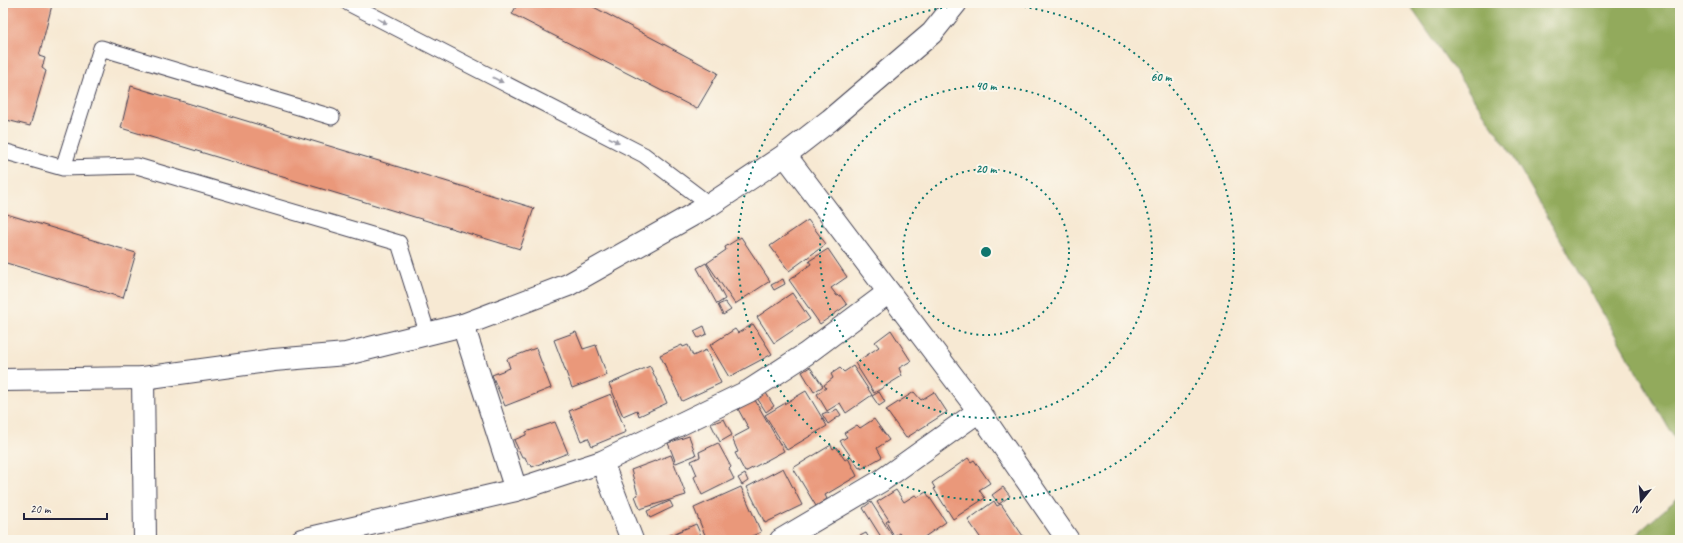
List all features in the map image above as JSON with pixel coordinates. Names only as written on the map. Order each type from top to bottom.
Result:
[{"type":"street","points":[[3,380],[143,378],[274,360],[346,354],[428,335],[463,325],[568,285],[710,205],[785,155],[830,120],[932,34],[956,3]]},
{"type":"street","points":[[785,155],[979,411],[1068,540]]},
{"type":"street","points":[[302,540],[516,490],[602,462],[749,391],[806,354],[889,292]]},
{"type":"street","points":[[463,325],[516,490]]},
{"type":"street","points":[[143,378],[145,540]]},
{"type":"street","points":[[781,540],[881,481],[979,411]]},
{"type":"street","points":[[602,462],[632,540]]},
{"type":"lane","points":[[348,3],[644,155],[710,205]]},
{"type":"lane","points":[[63,168],[101,48],[332,117]]},
{"type":"lane","points":[[3,151],[63,168],[137,166],[399,243],[428,335]]},
{"type":"green space","points":[[1408,3],[1680,3],[1680,448],[1511,153]]},
{"type":"green space","points":[[1680,496],[1680,540],[1630,540]]},
{"type":"building","points":[[3,3],[46,3],[52,5],[39,56],[45,58],[42,68],[46,71],[30,126],[3,119]]},
{"type":"building","points":[[518,3],[586,3],[718,73],[697,109],[512,14]]},
{"type":"building","points":[[131,86],[534,208],[520,249],[121,128]]},
{"type":"building","points":[[3,213],[136,253],[123,298],[3,262]]},
{"type":"building","points":[[808,220],[826,244],[789,271],[770,246]]},
{"type":"building","points":[[741,237],[770,281],[735,304],[707,263],[726,250],[725,247]]},
{"type":"building","points":[[828,249],[847,277],[831,288],[837,296],[840,295],[847,305],[820,324],[789,280],[811,264],[809,261]]},
{"type":"building","points":[[706,263],[725,299],[717,304],[697,268]]},
{"type":"building","points":[[783,279],[785,284],[774,290],[771,285]]},
{"type":"building","points":[[792,293],[810,319],[774,343],[757,317]]},
{"type":"building","points":[[725,302],[731,310],[723,315],[718,305]]},
{"type":"building","points":[[753,324],[772,354],[729,377],[710,345],[735,329],[738,333]]},
{"type":"building","points":[[704,326],[707,334],[698,338],[694,331]]},
{"type":"building","points":[[891,330],[911,361],[899,368],[902,376],[874,393],[855,363],[879,347],[875,342]]},
{"type":"building","points":[[576,332],[583,349],[596,345],[607,375],[572,388],[554,340]]},
{"type":"building","points":[[682,345],[683,347],[688,345],[693,356],[706,350],[721,383],[682,401],[660,355]]},
{"type":"building","points":[[536,348],[551,388],[505,406],[492,375],[510,368],[507,359]]},
{"type":"building","points":[[650,366],[667,403],[639,416],[637,410],[623,416],[609,384]]},
{"type":"building","points":[[853,366],[872,395],[846,413],[840,403],[827,411],[817,394],[826,388],[824,385],[833,378],[831,374],[840,368],[844,372]]},
{"type":"building","points":[[810,367],[823,386],[814,392],[802,372]]},
{"type":"building","points":[[806,391],[827,426],[787,450],[765,415]]},
{"type":"building","points":[[879,392],[885,402],[879,406],[872,396]]},
{"type":"building","points":[[914,392],[921,400],[934,392],[947,412],[906,438],[886,410]]},
{"type":"building","points":[[766,393],[774,406],[766,412],[757,398]]},
{"type":"building","points":[[611,394],[626,432],[592,446],[588,438],[581,441],[569,411]]},
{"type":"building","points":[[755,400],[784,451],[745,472],[735,453],[738,452],[732,438],[749,429],[738,409]]},
{"type":"building","points":[[837,409],[841,415],[828,424],[822,414],[827,412],[830,413]]},
{"type":"building","points":[[724,419],[732,435],[720,442],[711,424]]},
{"type":"building","points":[[874,419],[889,440],[877,448],[882,457],[861,469],[840,441],[847,437],[844,433],[857,425],[860,428]]},
{"type":"building","points":[[555,422],[568,453],[532,467],[531,464],[528,464],[525,457],[522,457],[514,440],[526,435],[526,432]]},
{"type":"building","points":[[689,436],[696,455],[676,463],[668,443]]},
{"type":"building","points":[[718,443],[731,467],[729,469],[734,479],[702,495],[694,477],[697,475],[691,461],[700,457],[699,452]]},
{"type":"building","points":[[831,445],[833,449],[836,447],[845,460],[848,458],[857,476],[825,495],[827,499],[816,506],[793,468]]},
{"type":"building","points":[[671,455],[686,495],[640,509],[635,496],[638,495],[631,470]]},
{"type":"building","points":[[968,458],[971,462],[974,460],[990,483],[979,490],[985,498],[953,519],[934,489],[935,488],[932,483]]},
{"type":"building","points":[[783,468],[802,505],[765,523],[747,487]]},
{"type":"building","points":[[745,474],[748,481],[742,485],[738,478]]},
{"type":"building","points":[[741,487],[761,532],[743,540],[707,540],[694,508]]},
{"type":"building","points":[[1003,487],[1010,496],[999,504],[992,495]]},
{"type":"building","points":[[896,490],[904,502],[915,495],[918,497],[926,492],[946,522],[920,540],[904,540],[899,533],[894,536],[886,522],[889,520],[877,502]]},
{"type":"building","points":[[670,501],[673,507],[650,518],[647,511]]},
{"type":"building","points":[[994,501],[997,506],[1001,504],[1023,536],[1018,540],[982,540],[968,520]]},
{"type":"building","points":[[871,502],[893,537],[888,540],[883,540],[863,508]]},
{"type":"building","points":[[696,524],[703,540],[659,540]]},
{"type":"building","points":[[866,533],[870,540],[852,540]]}]
